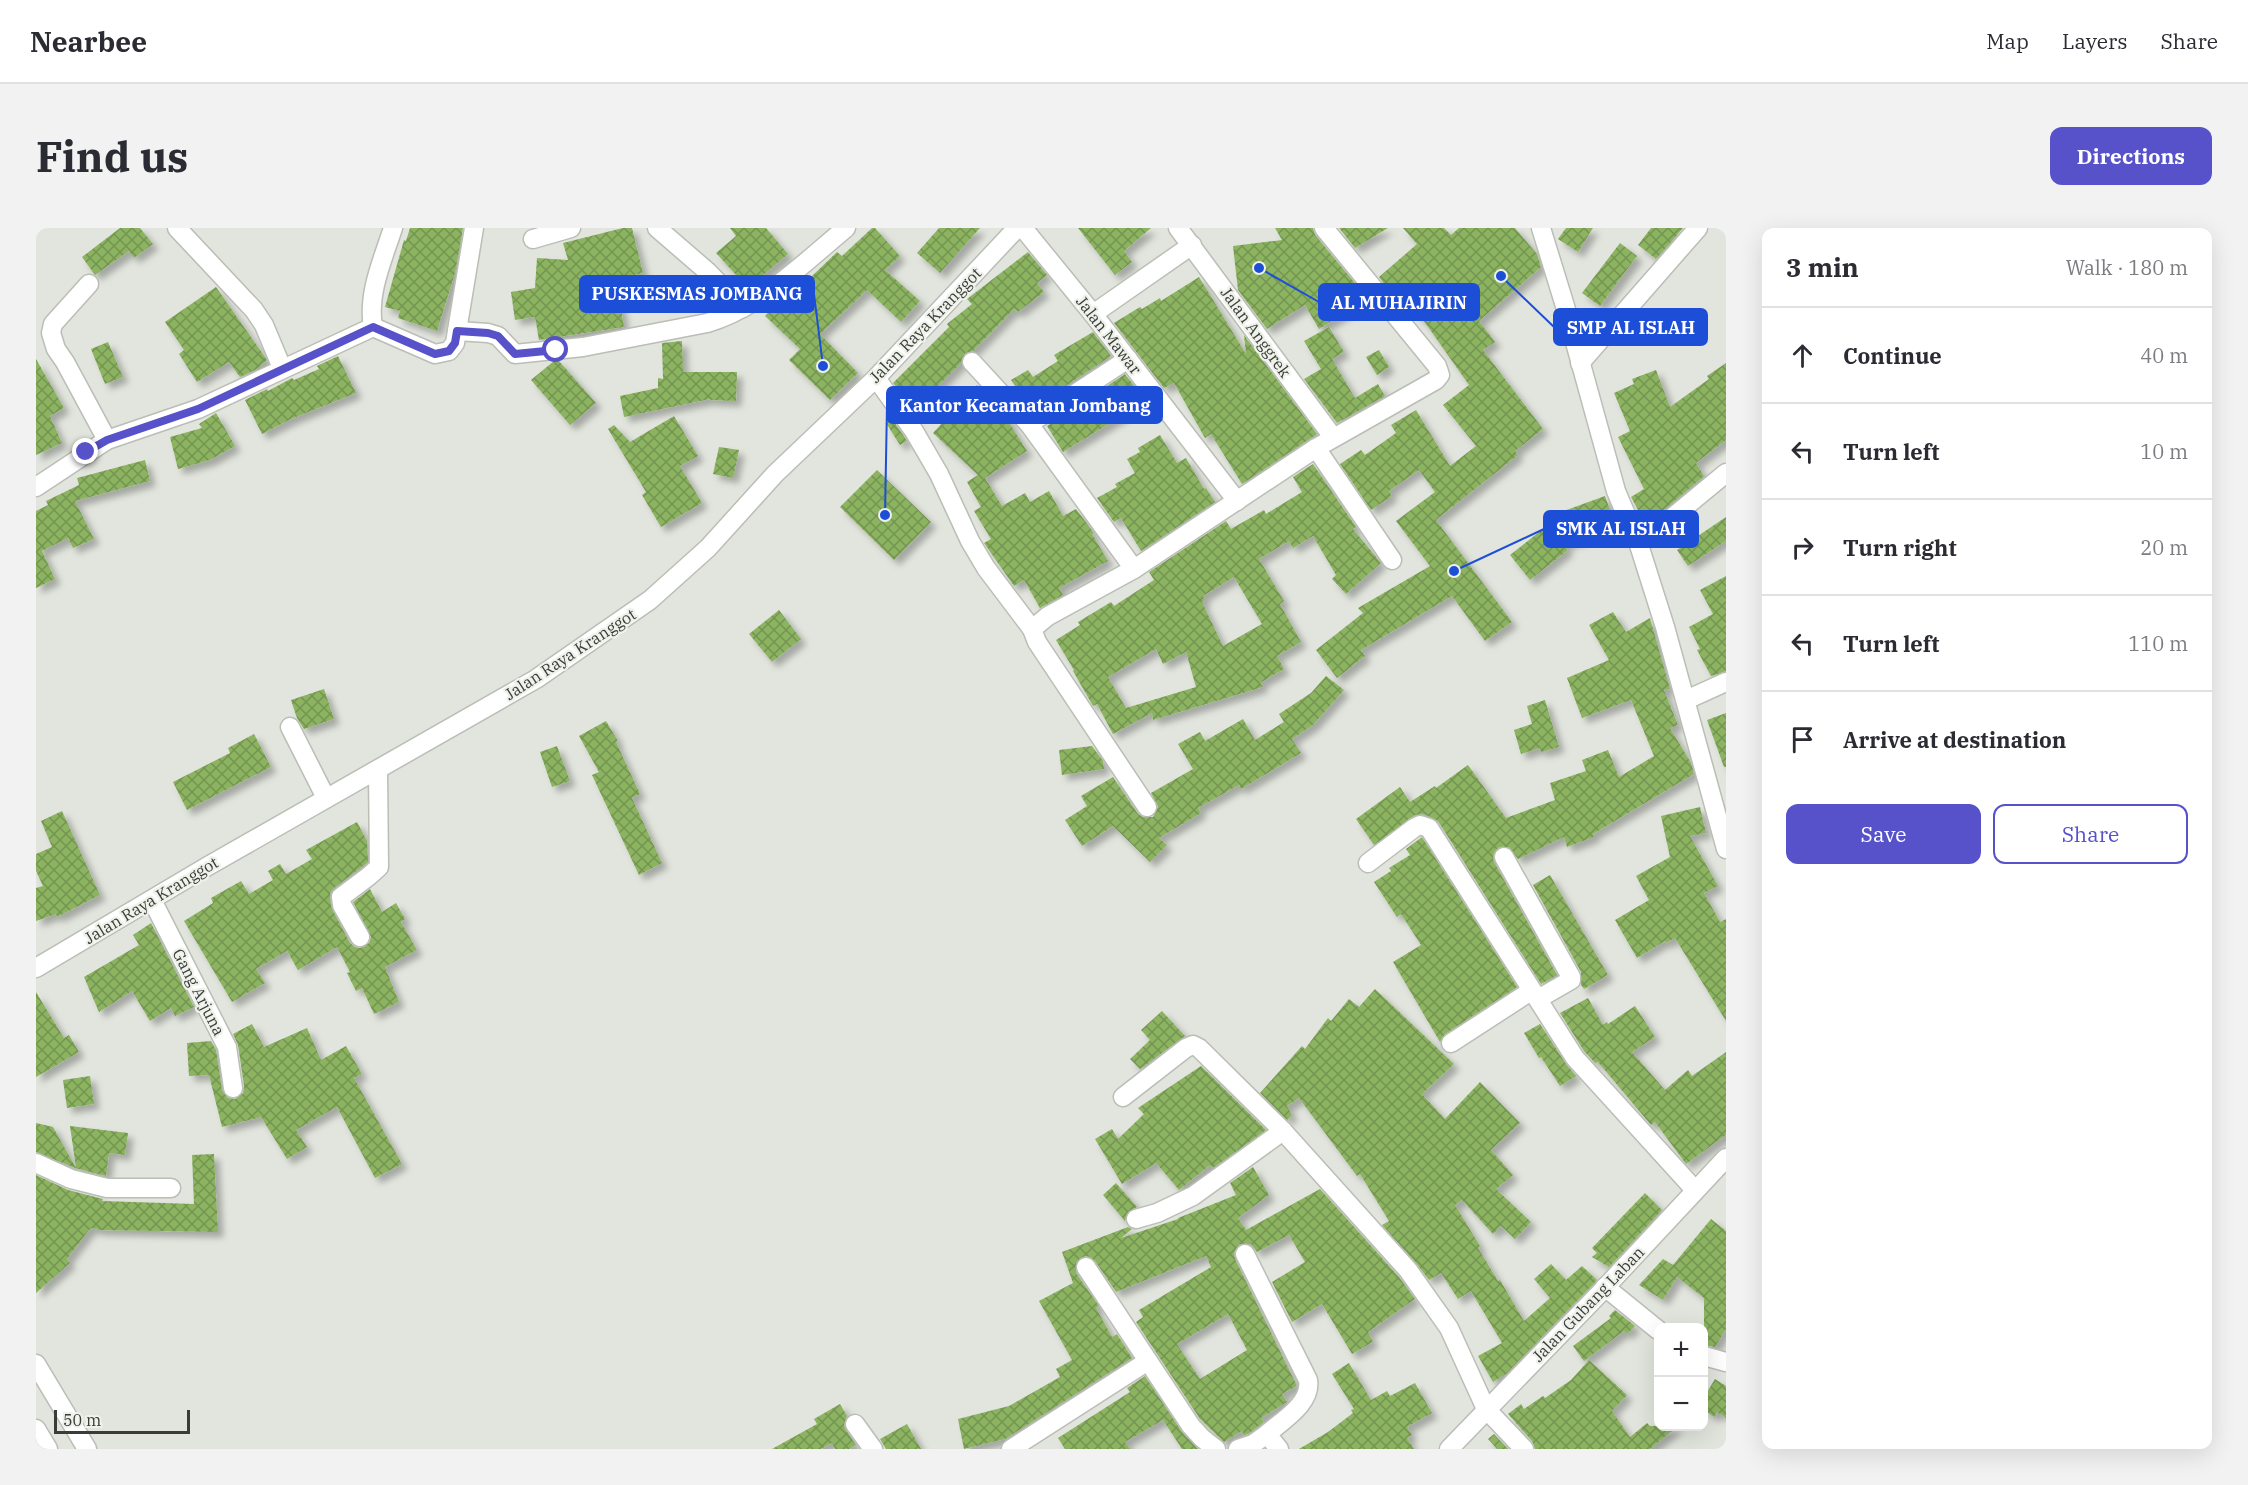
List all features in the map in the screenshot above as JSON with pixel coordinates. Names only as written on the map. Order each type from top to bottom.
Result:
[{"type":"street","points":[[177,228],[254,310],[264,326],[282,369]]},
{"type":"street","points":[[373,327],[370,312],[372,298],[393,228]]},
{"type":"street","points":[[36,487],[107,440],[198,409],[373,327],[435,354],[449,351],[455,343],[474,228]]},
{"type":"street","points":[[533,239],[571,228]]},
{"type":"street","points":[[657,228],[708,272],[743,308]]},
{"type":"street","name":"Jalan Raya Kranggot","points":[[36,968],[326,798],[536,679],[650,600],[708,548],[776,474],[876,378],[1017,228]]},
{"type":"street","name":"Jalan Mawar","points":[[1023,228],[1093,314],[1237,501]]},
{"type":"street","name":"Jalan Anggrek","points":[[1178,228],[1333,438]]},
{"type":"street","points":[[1032,629],[1048,616],[1134,569],[1316,447],[1436,380],[1440,375],[1437,366],[1324,228]]},
{"type":"street","points":[[1540,228],[1565,306],[1616,491],[1636,537],[1722,814],[1726,849]]},
{"type":"street","points":[[1580,363],[1698,228]]},
{"type":"street","points":[[457,331],[498,336],[515,354],[583,347],[707,323],[725,318],[769,291],[841,229]]},
{"type":"street","points":[[1093,314],[1192,245]]},
{"type":"street","points":[[90,284],[53,324],[51,333],[56,349],[107,440]]},
{"type":"street","points":[[1029,424],[1128,359]]},
{"type":"street","points":[[972,362],[1029,424],[1134,569]]},
{"type":"street","points":[[876,378],[914,431],[939,474],[970,541],[986,568],[1032,629],[1037,642],[1147,807]]},
{"type":"street","points":[[1316,447],[1392,560]]},
{"type":"street","points":[[1636,537],[1726,473]]},
{"type":"street","points":[[1686,700],[1726,682]]},
{"type":"street","points":[[290,727],[326,798]]},
{"type":"street","points":[[360,937],[342,904],[341,897],[379,867],[378,770]]},
{"type":"street","points":[[1368,863],[1414,828],[1420,825],[1429,828],[1534,995],[1586,1072],[1695,1190]]},
{"type":"street","points":[[1451,1043],[1534,995],[1566,985],[1571,980],[1504,857]]},
{"type":"street","name":"Gang Arjuna","points":[[152,900],[227,1047],[233,1088]]},
{"type":"street","points":[[1123,1097],[1193,1045],[1199,1048],[1283,1131],[1408,1270],[1438,1309],[1449,1328],[1486,1409],[1524,1449]]},
{"type":"street","points":[[1136,1219],[1157,1213],[1194,1196],[1283,1131]]},
{"type":"street","name":"Jalan Gubang Laban","points":[[1449,1449],[1726,1158]]},
{"type":"street","points":[[36,1163],[71,1179],[107,1188],[171,1188]]},
{"type":"street","points":[[1238,1449],[1252,1444],[1267,1434],[1306,1398],[1310,1388],[1245,1254]]},
{"type":"street","points":[[1086,1267],[1191,1426],[1216,1449]]},
{"type":"street","points":[[1605,1287],[1654,1326]]},
{"type":"street","points":[[1708,1357],[1726,1362]]},
{"type":"street","points":[[1011,1449],[1148,1361]]},
{"type":"street","points":[[36,1364],[87,1449]]},
{"type":"street","points":[[855,1424],[873,1449]]},
{"type":"street","points":[[36,1430],[48,1449]]},
{"type":"street","points":[[1267,1434],[1279,1449]]},
{"type":"building","points":[[120,228],[140,228],[153,244],[134,258],[129,251],[95,275],[82,257]]},
{"type":"building","points":[[410,228],[463,228],[455,273],[437,331],[398,318],[400,311],[385,307],[404,240],[406,241]]},
{"type":"building","points":[[623,228],[632,228],[643,273],[616,279],[624,327],[539,340],[535,317],[515,320],[511,292],[535,288],[537,258],[568,260],[563,243]]},
{"type":"building","points":[[730,228],[766,228],[788,254],[748,288],[716,253],[736,236]]},
{"type":"building","points":[[872,228],[875,228],[900,256],[885,270],[920,301],[901,322],[867,290],[820,334],[858,373],[830,400],[789,360],[800,349],[765,316],[785,295],[789,298],[837,252],[842,256]]},
{"type":"building","points":[[939,228],[980,228],[940,273],[917,253]]},
{"type":"building","points":[[1078,228],[1151,228],[1124,251],[1132,262],[1115,275]]},
{"type":"building","points":[[1275,228],[1313,228],[1315,235],[1368,299],[1319,329],[1305,305],[1267,329],[1238,290],[1233,246],[1282,240]]},
{"type":"building","points":[[1339,228],[1388,228],[1355,248]]},
{"type":"building","points":[[1403,228],[1444,228],[1451,235],[1459,228],[1515,228],[1537,254],[1541,267],[1479,321],[1495,342],[1483,350],[1543,429],[1515,451],[1518,455],[1436,520],[1512,622],[1485,641],[1452,596],[1361,650],[1365,656],[1337,678],[1316,650],[1363,613],[1358,608],[1430,566],[1396,521],[1435,492],[1419,470],[1389,491],[1392,496],[1371,510],[1340,464],[1361,450],[1365,455],[1396,433],[1391,425],[1416,410],[1450,466],[1476,446],[1443,405],[1469,385],[1426,324],[1391,285],[1387,288],[1379,277],[1417,244]]},
{"type":"building","points":[[1566,228],[1593,228],[1578,252],[1558,239]]},
{"type":"building","points":[[1651,228],[1683,228],[1656,259],[1638,245]]},
{"type":"building","points":[[1620,243],[1637,256],[1600,306],[1582,293]]},
{"type":"building","points":[[1028,252],[1047,275],[1037,283],[1044,292],[1018,312],[1014,309],[973,351],[965,353],[961,363],[915,409],[893,383],[949,327],[947,324],[972,304],[967,299]]},
{"type":"building","points":[[1199,277],[1246,354],[1244,335],[1317,434],[1242,484],[1211,434],[1205,438],[1174,383],[1164,388],[1114,323],[1140,307],[1142,309],[1160,298],[1161,301]]},
{"type":"building","points":[[216,287],[267,360],[257,369],[240,377],[229,362],[197,382],[179,354],[184,350],[165,322]]},
{"type":"building","points":[[1329,327],[1344,352],[1332,359],[1355,398],[1378,384],[1385,396],[1337,423],[1304,379],[1321,369],[1304,341]]},
{"type":"building","points":[[1093,332],[1111,356],[1031,409],[1011,380],[1028,370],[1033,377],[1058,361],[1054,355]]},
{"type":"building","points":[[682,341],[683,372],[737,372],[736,401],[710,399],[624,417],[620,396],[658,388],[658,378],[663,379],[662,343]]},
{"type":"building","points":[[108,342],[123,377],[105,384],[91,349]]},
{"type":"building","points":[[1379,350],[1389,367],[1377,375],[1366,357]]},
{"type":"building","points":[[338,356],[356,393],[291,419],[262,434],[245,400],[292,378],[294,380],[319,369],[317,366]]},
{"type":"building","points":[[36,359],[64,408],[50,416],[62,443],[36,455]]},
{"type":"building","points":[[554,361],[559,361],[596,403],[570,425],[531,380]]},
{"type":"building","points":[[1726,363],[1726,440],[1696,463],[1704,476],[1646,525],[1631,497],[1644,489],[1618,437],[1630,431],[1614,393],[1634,384],[1632,379],[1656,370],[1670,407],[1709,379],[1707,376]]},
{"type":"building","points":[[1125,374],[1146,401],[1063,452],[1047,426]]},
{"type":"building","points":[[977,385],[1012,423],[1010,424],[1027,451],[985,478],[1002,506],[1025,493],[1030,502],[1049,491],[1063,516],[1076,509],[1094,533],[1092,534],[1108,561],[1059,588],[1063,595],[1040,608],[1024,580],[1014,586],[984,543],[991,539],[974,511],[981,507],[967,482],[978,475],[933,433]]},
{"type":"building","points":[[216,413],[235,446],[210,460],[178,469],[170,437],[202,428],[199,424]]},
{"type":"building","points":[[674,416],[698,456],[680,466],[702,503],[661,527],[642,495],[646,492],[608,429],[614,425],[630,442]]},
{"type":"building","points":[[892,419],[907,441],[900,445],[886,423]]},
{"type":"building","points":[[1160,435],[1177,463],[1186,458],[1204,489],[1206,488],[1215,502],[1141,551],[1121,518],[1114,522],[1097,498],[1117,487],[1115,484],[1135,473],[1127,459],[1140,452],[1138,448]]},
{"type":"building","points":[[719,447],[739,450],[733,478],[713,474]]},
{"type":"building","points":[[145,460],[150,481],[75,501],[94,539],[73,548],[68,538],[42,551],[55,579],[36,588],[36,511],[48,505],[46,501],[79,485],[77,478]]},
{"type":"building","points":[[1313,464],[1356,527],[1353,529],[1381,563],[1346,594],[1332,579],[1336,575],[1313,536],[1293,548],[1289,541],[1259,559],[1284,601],[1280,604],[1301,642],[1277,656],[1284,669],[1260,683],[1263,687],[1153,720],[1152,713],[1113,734],[1097,704],[1093,706],[1056,640],[1080,625],[1078,622],[1111,602],[1114,606],[1154,580],[1149,572],[1226,521],[1231,529],[1264,510],[1266,514],[1302,492],[1293,477]],"holes":[[[1234,577],[1262,624],[1223,646],[1202,602],[1205,600],[1203,596]],[[1156,649],[1163,664],[1186,652],[1196,687],[1126,708],[1108,677]]]},
{"type":"building","points":[[877,470],[931,522],[894,560],[840,507]]},
{"type":"building","points":[[1605,496],[1611,513],[1589,521],[1594,534],[1564,545],[1568,550],[1530,580],[1510,555],[1562,514],[1561,512]]},
{"type":"building","points":[[1726,517],[1726,541],[1688,566],[1677,550]]},
{"type":"building","points":[[1726,576],[1726,671],[1711,676],[1697,650],[1700,649],[1689,627],[1713,614],[1700,590]]},
{"type":"building","points":[[779,610],[801,639],[772,662],[749,634]]},
{"type":"building","points":[[1613,612],[1626,632],[1650,618],[1670,689],[1664,690],[1678,725],[1670,728],[1691,763],[1694,774],[1593,834],[1594,837],[1567,847],[1564,837],[1518,859],[1509,847],[1499,847],[1495,851],[1494,862],[1557,975],[1541,984],[1438,821],[1424,814],[1415,815],[1374,845],[1356,819],[1400,787],[1410,802],[1435,786],[1436,788],[1468,765],[1506,818],[1555,800],[1550,783],[1586,771],[1582,760],[1608,750],[1619,777],[1654,756],[1631,700],[1582,718],[1567,678],[1609,660],[1589,625]]},
{"type":"building","points":[[1326,676],[1344,690],[1313,725],[1292,739],[1301,753],[1241,789],[1239,785],[1198,808],[1201,813],[1159,838],[1167,845],[1150,862],[1113,826],[1082,846],[1065,820],[1087,806],[1081,796],[1113,777],[1138,814],[1143,817],[1153,817],[1158,807],[1151,793],[1193,769],[1178,744],[1200,732],[1205,741],[1243,719],[1255,740],[1284,722],[1279,714],[1311,693]]},
{"type":"building","points":[[324,689],[334,719],[304,729],[297,718],[291,700]]},
{"type":"building","points":[[1545,700],[1559,747],[1541,752],[1540,748],[1521,754],[1514,730],[1532,724],[1527,706]]},
{"type":"building","points":[[1726,713],[1726,767],[1724,767],[1707,720]]},
{"type":"building","points":[[606,721],[618,741],[616,742],[640,794],[632,798],[662,863],[639,875],[592,775],[599,772],[579,736]]},
{"type":"building","points":[[254,734],[271,767],[187,810],[173,782],[230,753],[228,748]]},
{"type":"building","points":[[557,746],[570,781],[552,787],[540,752]]},
{"type":"building","points":[[1092,746],[1103,761],[1104,769],[1062,775],[1059,750]]},
{"type":"building","points":[[1700,807],[1706,833],[1690,836],[1718,886],[1704,893],[1720,922],[1726,919],[1726,1021],[1675,938],[1666,943],[1665,941],[1637,958],[1615,920],[1649,900],[1636,876],[1670,857],[1661,816]]},
{"type":"building","points":[[62,811],[100,895],[57,917],[56,914],[36,921],[36,888],[43,886],[36,871],[36,854],[52,847],[41,821]]},
{"type":"building","points":[[357,822],[367,841],[368,862],[334,888],[330,893],[331,907],[350,943],[360,948],[369,943],[371,937],[353,902],[370,889],[382,912],[396,903],[405,919],[401,922],[417,950],[385,967],[399,1002],[374,1014],[362,988],[356,991],[347,973],[350,972],[337,947],[298,970],[287,951],[256,969],[265,983],[232,1002],[184,921],[213,903],[211,898],[241,881],[249,894],[273,880],[268,871],[280,864],[286,874],[312,859],[306,850]]},
{"type":"building","points":[[1422,837],[1517,987],[1445,1034],[1440,1042],[1393,962],[1421,945],[1401,914],[1397,917],[1374,882],[1391,871],[1389,868],[1410,855],[1406,849]]},
{"type":"building","points":[[1550,875],[1608,975],[1584,989],[1581,985],[1581,972],[1533,885]]},
{"type":"building","points":[[151,923],[194,1007],[175,1016],[171,1008],[150,1021],[132,991],[99,1012],[84,977],[139,945],[133,935]]},
{"type":"building","points":[[1375,989],[1454,1064],[1422,1094],[1445,1119],[1480,1082],[1520,1123],[1491,1150],[1513,1175],[1496,1189],[1531,1222],[1515,1239],[1501,1226],[1493,1234],[1462,1200],[1455,1205],[1480,1246],[1478,1248],[1524,1321],[1550,1298],[1534,1279],[1551,1264],[1566,1280],[1582,1266],[1597,1280],[1506,1374],[1493,1382],[1478,1356],[1502,1343],[1471,1291],[1458,1299],[1441,1273],[1429,1280],[1382,1225],[1389,1221],[1360,1174],[1357,1176],[1299,1098],[1287,1106],[1292,1115],[1287,1120],[1260,1093],[1302,1046],[1305,1049],[1328,1018],[1331,1021],[1349,999],[1359,1007]]},
{"type":"building","points":[[36,992],[64,1038],[69,1035],[79,1052],[36,1077]]},
{"type":"building","points":[[1588,998],[1603,1025],[1635,1006],[1655,1037],[1632,1052],[1665,1090],[1688,1070],[1692,1076],[1726,1052],[1726,1135],[1686,1164],[1655,1122],[1651,1125],[1598,1062],[1595,1063],[1584,1051],[1560,1013]]},
{"type":"building","points":[[1162,1011],[1185,1036],[1140,1069],[1130,1059],[1150,1040],[1141,1030]]},
{"type":"building","points":[[252,1024],[264,1047],[307,1028],[321,1060],[346,1046],[362,1074],[354,1078],[402,1164],[375,1178],[337,1107],[296,1130],[307,1147],[287,1159],[261,1117],[222,1127],[209,1075],[189,1076],[187,1043],[211,1041],[216,1050],[222,1090],[228,1098],[235,1099],[243,1093],[244,1086],[238,1045],[233,1034]]},
{"type":"building","points":[[1540,1024],[1576,1076],[1560,1086],[1524,1033]]},
{"type":"building","points":[[1201,1066],[1266,1130],[1213,1168],[1210,1165],[1179,1190],[1156,1163],[1122,1184],[1095,1139],[1112,1129],[1118,1139],[1144,1114],[1138,1108]]},
{"type":"building","points":[[90,1076],[94,1104],[67,1108],[63,1080]]},
{"type":"building","points":[[36,1123],[53,1127],[76,1168],[70,1126],[128,1133],[125,1155],[109,1153],[106,1176],[75,1168],[36,1152]]},
{"type":"building","points":[[214,1154],[218,1232],[92,1228],[67,1259],[70,1263],[36,1293],[36,1175],[68,1190],[103,1199],[102,1201],[194,1204],[192,1155]]},
{"type":"building","points":[[1253,1167],[1269,1195],[1238,1218],[1246,1230],[1320,1189],[1399,1277],[1415,1299],[1368,1332],[1373,1342],[1352,1354],[1322,1304],[1292,1322],[1272,1282],[1305,1262],[1289,1235],[1257,1252],[1251,1244],[1239,1244],[1234,1253],[1235,1259],[1297,1386],[1282,1394],[1287,1402],[1261,1418],[1264,1422],[1248,1434],[1244,1435],[1242,1431],[1224,1442],[1200,1419],[1136,1322],[1143,1317],[1139,1310],[1211,1267],[1206,1256],[1116,1292],[1095,1261],[1085,1256],[1076,1263],[1076,1273],[1099,1306],[1096,1308],[1112,1337],[1117,1334],[1132,1358],[1005,1439],[964,1449],[958,1419],[1009,1406],[1060,1377],[1056,1369],[1072,1360],[1039,1301],[1073,1283],[1062,1252],[1128,1227],[1132,1229],[1121,1238],[1178,1219],[1236,1195],[1230,1183]],"holes":[[[1228,1314],[1247,1350],[1200,1379],[1177,1344]]]},
{"type":"building","points":[[1116,1183],[1137,1207],[1128,1212],[1125,1221],[1103,1195]]},
{"type":"building","points":[[1645,1193],[1662,1210],[1609,1267],[1592,1257],[1597,1253],[1592,1248]]},
{"type":"building","points":[[1711,1219],[1726,1231],[1726,1329],[1715,1347],[1708,1346],[1708,1323],[1704,1323],[1704,1298],[1677,1277],[1663,1300],[1639,1285],[1663,1259],[1673,1265]]},
{"type":"building","points":[[1615,1310],[1635,1326],[1627,1334],[1624,1331],[1584,1361],[1573,1346],[1611,1318],[1609,1316]]},
{"type":"building","points":[[1589,1360],[1627,1395],[1612,1411],[1630,1437],[1647,1423],[1654,1426],[1654,1431],[1672,1431],[1650,1449],[1535,1449],[1532,1441],[1508,1414],[1521,1404],[1524,1409],[1543,1396],[1545,1398],[1571,1380]]},
{"type":"building","points":[[1349,1363],[1371,1400],[1387,1391],[1390,1396],[1415,1383],[1432,1413],[1407,1427],[1412,1435],[1407,1438],[1414,1449],[1299,1449],[1328,1432],[1353,1413],[1351,1410],[1354,1409],[1332,1374]]},
{"type":"building","points":[[1145,1376],[1182,1432],[1198,1449],[1182,1449],[1163,1420],[1125,1442],[1130,1449],[1065,1449],[1058,1438],[1130,1392],[1127,1388]]},
{"type":"building","points":[[1715,1379],[1726,1386],[1726,1418],[1717,1412],[1714,1417],[1708,1413],[1708,1390]]},
{"type":"building","points":[[840,1404],[847,1416],[844,1425],[856,1445],[849,1449],[835,1449],[832,1443],[821,1449],[772,1449],[817,1424],[814,1419]]},
{"type":"building","points":[[907,1424],[921,1449],[886,1449],[880,1439]]},
{"type":"building","points":[[1494,1434],[1508,1449],[1497,1449],[1488,1439]]},
{"type":"place","name":"AL MUHAJIRIN","points":[[1259,268]]},
{"type":"place","name":"SMP AL ISLAH","points":[[1501,276]]},
{"type":"place","name":"PUSKESMAS JOMBANG","points":[[823,366]]},
{"type":"place","name":"Kantor Kecamatan Jombang","points":[[885,515]]},
{"type":"place","name":"SMK AL ISLAH","points":[[1454,571]]},
{"type":"route","points":[[86,452],[107,440],[198,409],[373,327],[435,354],[449,351],[455,343],[457,331],[498,336],[504,340],[513,354],[556,350]]}]
